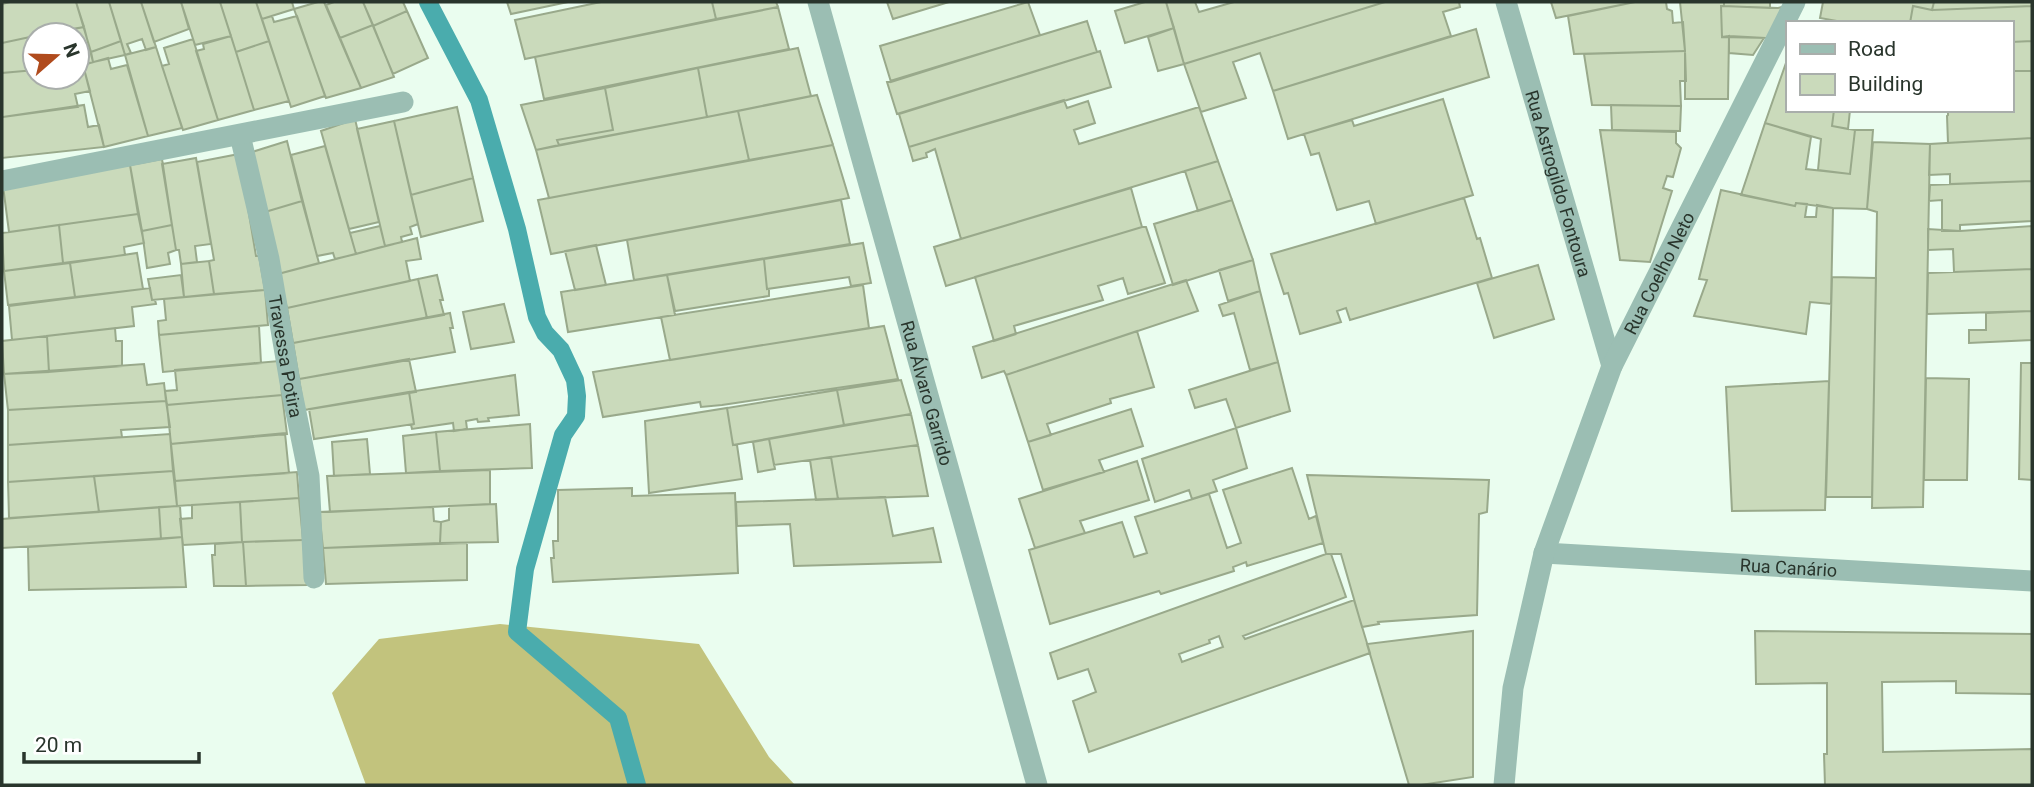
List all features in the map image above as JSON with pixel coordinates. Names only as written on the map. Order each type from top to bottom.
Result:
[{"type":"street","name":"Rua Álvaro Garrido","points":[[818,2],[1037,785]]},
{"type":"street","name":"Rua Astrogildo Fontoura","points":[[1506,2],[1612,366]]},
{"type":"street","name":"Rua Coelho Neto","points":[[1544,553],[1612,366],[1795,2]]},
{"type":"street","points":[[2,181],[403,102]]},
{"type":"street","name":"Travessa Potira","points":[[240,135],[269,260],[309,477],[314,578]]},
{"type":"street","points":[[1504,785],[1513,688],[1544,553]]},
{"type":"street","name":"Rua Canário","points":[[1544,553],[2032,580]]},
{"type":"green space","points":[[500,624],[699,644],[769,757],[795,785],[366,785],[332,693],[379,639]]},
{"type":"building","points":[[76,2],[82,21],[21,21],[21,39],[2,43],[2,4]]},
{"type":"building","points":[[76,2],[109,2],[121,41],[91,52],[91,21],[82,21]]},
{"type":"building","points":[[109,2],[141,2],[156,47],[146,50],[142,39],[127,44],[131,53],[125,55]]},
{"type":"building","points":[[141,2],[181,2],[189,29],[154,42]]},
{"type":"building","points":[[181,2],[220,2],[231,36],[195,45]]},
{"type":"building","points":[[220,2],[256,2],[269,41],[236,52]]},
{"type":"building","points":[[256,2],[292,2],[294,9],[262,19]]},
{"type":"building","points":[[324,2],[361,88],[326,98],[294,9]]},
{"type":"building","points":[[334,2],[363,2],[373,25],[340,38],[326,5]]},
{"type":"building","points":[[363,2],[403,2],[407,11],[373,26]]},
{"type":"building","points":[[507,2],[568,2],[511,14]]},
{"type":"building","points":[[601,2],[712,2],[716,19],[525,59],[515,20]]},
{"type":"building","points":[[712,2],[776,2],[778,7],[716,19]]},
{"type":"building","points":[[887,2],[949,2],[893,19]]},
{"type":"building","points":[[1028,2],[1040,35],[891,82],[880,46]]},
{"type":"building","points":[[1145,2],[1166,2],[1174,28],[1125,43],[1115,11]]},
{"type":"building","points":[[1166,2],[1195,2],[1199,12],[1234,2],[1385,2],[1184,64]]},
{"type":"building","points":[[1385,2],[1459,2],[1460,7],[1443,12],[1451,36],[1273,91],[1260,53],[1233,62],[1246,98],[1201,112],[1184,64]]},
{"type":"building","points":[[1551,2],[1635,2],[1556,18]]},
{"type":"building","points":[[1635,2],[1666,2],[1667,9],[1672,11],[1673,23],[1683,22],[1685,51],[1574,54],[1568,16]]},
{"type":"building","points":[[1680,2],[1724,2],[1724,6],[1721,6],[1722,37],[1729,36],[1728,99],[1685,99],[1685,51]]},
{"type":"building","points":[[1724,2],[1770,2],[1770,8],[1724,6]]},
{"type":"building","points":[[1823,2],[1934,2],[1932,10],[1913,6],[1910,21],[1837,21],[1820,18]]},
{"type":"building","points":[[1934,2],[2032,2],[2032,6],[1932,10]]},
{"type":"building","points":[[1721,6],[1782,7],[1769,38],[1722,37]]},
{"type":"building","points":[[1913,6],[1932,10],[2032,6],[2032,41],[2013,42],[2013,21],[1910,21]]},
{"type":"building","points":[[778,7],[789,49],[544,99],[535,57]]},
{"type":"building","points":[[407,11],[428,58],[393,74],[373,26]]},
{"type":"building","points":[[272,16],[274,22],[297,16],[325,96],[291,107],[262,19]]},
{"type":"building","points":[[1087,21],[1097,52],[897,114],[887,82]]},
{"type":"building","points":[[373,25],[394,77],[361,88],[340,38]]},
{"type":"building","points":[[1174,28],[1184,64],[1158,71],[1148,37]]},
{"type":"building","points":[[1476,29],[1489,77],[1288,139],[1273,91]]},
{"type":"building","points":[[231,36],[254,110],[218,120],[196,51],[204,49],[203,44]]},
{"type":"building","points":[[1729,36],[1764,38],[1753,55],[1729,53]]},
{"type":"building","points":[[21,39],[21,71],[2,73],[2,43]]},
{"type":"building","points":[[193,39],[218,120],[183,130],[162,66],[169,64],[164,48]]},
{"type":"building","points":[[121,41],[125,55],[93,62],[91,52]]},
{"type":"building","points":[[269,41],[289,101],[254,110],[236,52]]},
{"type":"building","points":[[2032,41],[2032,71],[2013,71],[2013,42]]},
{"type":"building","points":[[156,47],[182,128],[148,136],[125,55]]},
{"type":"building","points":[[798,48],[811,96],[707,117],[698,68]]},
{"type":"building","points":[[1100,51],[1111,87],[909,147],[899,114]]},
{"type":"building","points":[[1685,51],[1686,81],[1680,81],[1681,106],[1592,105],[1584,54]]},
{"type":"building","points":[[108,58],[111,69],[127,65],[148,136],[104,147],[90,91],[91,63]]},
{"type":"building","points":[[1786,63],[1786,112],[1834,112],[1832,126],[1855,130],[1850,174],[1818,170],[1821,139],[1765,123]]},
{"type":"building","points":[[698,68],[707,117],[559,145],[557,140],[613,130],[605,88]]},
{"type":"building","points":[[21,71],[21,91],[90,91],[75,94],[78,107],[2,117],[2,73]]},
{"type":"building","points":[[2013,71],[2032,71],[2032,138],[1948,143],[1948,112],[2013,112]]},
{"type":"building","points":[[605,88],[613,130],[557,140],[559,145],[536,150],[521,105]]},
{"type":"building","points":[[817,95],[833,145],[749,160],[738,111]]},
{"type":"building","points":[[1443,99],[1473,195],[1376,224],[1369,201],[1337,210],[1319,153],[1311,155],[1304,134],[1352,120],[1354,126]]},
{"type":"building","points":[[1064,100],[1067,108],[1088,101],[1095,123],[1074,130],[1079,144],[1199,107],[1218,161],[961,239],[935,149],[926,153],[927,157],[913,161],[909,147]]},
{"type":"building","points":[[84,105],[88,127],[99,125],[104,147],[2,158],[2,117]]},
{"type":"building","points":[[1611,105],[1681,106],[1680,131],[1612,130]]},
{"type":"building","points":[[457,107],[473,178],[411,195],[394,121]]},
{"type":"building","points":[[738,111],[749,160],[549,198],[536,150]]},
{"type":"building","points":[[1834,112],[1850,112],[1848,129],[1832,126]]},
{"type":"building","points":[[355,119],[379,222],[349,229],[321,131]]},
{"type":"building","points":[[394,121],[418,224],[410,227],[412,234],[401,237],[402,242],[385,246],[357,129]]},
{"type":"building","points":[[1765,123],[1811,137],[1806,169],[1850,174],[1855,130],[1873,130],[1867,209],[1796,203],[1795,206],[1741,195]]},
{"type":"building","points":[[1600,130],[1676,132],[1676,143],[1681,148],[1673,177],[1667,176],[1663,188],[1672,191],[1650,262],[1620,260]]},
{"type":"building","points":[[2032,138],[2032,181],[1950,184],[1950,174],[1929,175],[1930,144]]},
{"type":"building","points":[[287,141],[302,201],[265,212],[252,152]]},
{"type":"building","points":[[1873,142],[1930,144],[1923,507],[1872,508],[1877,212],[1867,209]]},
{"type":"building","points":[[833,145],[849,198],[551,254],[538,200]]},
{"type":"building","points":[[325,146],[356,254],[335,259],[333,253],[317,256],[291,155]]},
{"type":"building","points":[[239,154],[256,256],[259,256],[265,290],[214,294],[209,261],[214,260],[197,162]]},
{"type":"building","points":[[196,158],[211,244],[195,246],[197,262],[181,264],[179,250],[176,250],[162,164]]},
{"type":"building","points":[[162,159],[172,225],[142,231],[130,165]]},
{"type":"building","points":[[1218,161],[1232,200],[1198,211],[1185,171]]},
{"type":"building","points":[[130,165],[138,214],[9,232],[3,186]]},
{"type":"building","points":[[473,178],[483,221],[421,237],[411,195]]},
{"type":"building","points":[[2032,181],[2032,221],[1960,225],[1960,231],[1942,231],[1942,200],[1929,201],[1930,185]]},
{"type":"building","points":[[1131,188],[1142,227],[946,286],[934,247]]},
{"type":"building","points":[[1721,190],[1795,206],[1796,203],[1807,204],[1805,217],[1816,217],[1817,205],[1833,208],[1831,304],[1810,302],[1806,334],[1694,316],[1707,280],[1699,279]]},
{"type":"building","points":[[1464,198],[1492,278],[1350,320],[1346,308],[1337,311],[1341,322],[1300,334],[1288,293],[1284,294],[1271,254]]},
{"type":"building","points":[[841,200],[850,244],[634,280],[627,240]]},
{"type":"building","points":[[1232,200],[1253,260],[1173,285],[1154,224]]},
{"type":"building","points":[[302,201],[319,263],[278,274],[265,212]]},
{"type":"building","points":[[138,214],[144,243],[124,247],[125,255],[63,263],[59,225]]},
{"type":"building","points":[[59,225],[63,263],[4,271],[2,233]]},
{"type":"building","points":[[172,225],[176,250],[168,253],[170,264],[147,268],[142,231]]},
{"type":"building","points":[[380,226],[385,246],[356,254],[350,233]]},
{"type":"building","points":[[2032,226],[2032,269],[1954,272],[1953,249],[1928,250],[1928,229],[1960,231]]},
{"type":"building","points":[[1146,227],[1165,283],[1128,294],[1123,278],[1098,286],[1103,300],[1014,326],[1016,334],[994,341],[975,277]]},
{"type":"building","points":[[417,238],[421,259],[406,261],[410,281],[287,308],[278,274]]},
{"type":"building","points":[[863,243],[871,283],[851,286],[849,277],[767,289],[764,259]]},
{"type":"building","points":[[596,245],[606,285],[575,290],[565,251]]},
{"type":"building","points":[[137,253],[143,289],[75,297],[70,263]]},
{"type":"building","points":[[764,259],[769,296],[675,311],[667,275]]},
{"type":"building","points":[[1253,260],[1260,291],[1228,301],[1219,270]]},
{"type":"building","points":[[209,261],[214,294],[184,297],[181,264]]},
{"type":"building","points":[[70,263],[75,297],[8,305],[4,271]]},
{"type":"building","points":[[1538,265],[1554,319],[1494,338],[1477,283]]},
{"type":"building","points":[[2032,269],[2032,311],[1927,314],[1928,273]]},
{"type":"building","points":[[181,275],[184,297],[152,300],[148,279]]},
{"type":"building","points":[[437,275],[444,315],[427,318],[418,279]]},
{"type":"building","points":[[667,275],[675,315],[568,332],[561,292]]},
{"type":"building","points":[[1832,277],[1876,278],[1872,497],[1826,497]]},
{"type":"building","points":[[418,279],[427,318],[293,343],[287,308]]},
{"type":"building","points":[[1186,280],[1198,311],[1006,375],[1004,371],[982,378],[973,347]]},
{"type":"building","points":[[863,285],[869,328],[670,360],[661,317]]},
{"type":"building","points":[[150,288],[152,300],[155,300],[156,304],[132,307],[134,326],[12,340],[9,306]]},
{"type":"building","points":[[265,290],[268,325],[159,335],[158,321],[166,320],[164,299]]},
{"type":"building","points":[[1260,291],[1278,362],[1250,370],[1234,313],[1223,316],[1219,305]]},
{"type":"building","points":[[504,304],[514,342],[471,349],[463,312]]},
{"type":"building","points":[[2032,311],[2032,340],[1969,343],[1969,330],[1986,330],[1986,313]]},
{"type":"building","points":[[450,313],[455,352],[299,379],[293,343]]},
{"type":"building","points":[[259,326],[261,363],[163,372],[159,335]]},
{"type":"building","points":[[884,326],[898,379],[722,405],[701,407],[700,402],[603,417],[593,372]]},
{"type":"building","points":[[115,328],[116,341],[122,341],[122,366],[49,372],[47,336]]},
{"type":"building","points":[[1137,331],[1154,387],[1110,399],[1111,403],[1047,424],[1051,435],[1028,442],[1006,375]]},
{"type":"building","points":[[47,336],[49,372],[4,374],[2,341]]},
{"type":"building","points":[[409,359],[416,392],[304,410],[299,379]]},
{"type":"building","points":[[279,361],[282,395],[167,405],[165,391],[177,390],[175,370]]},
{"type":"building","points":[[1278,362],[1290,411],[1236,428],[1226,399],[1195,408],[1189,390]]},
{"type":"building","points":[[2021,363],[2032,363],[2032,480],[2019,479]]},
{"type":"building","points":[[144,364],[147,385],[164,383],[166,401],[8,410],[4,374]]},
{"type":"building","points":[[515,375],[519,415],[488,418],[489,421],[466,421],[467,429],[454,431],[453,423],[412,429],[411,425],[414,424],[409,392]]},
{"type":"building","points":[[1926,378],[1969,379],[1967,480],[1924,480]]},
{"type":"building","points":[[901,380],[911,414],[844,425],[837,390]]},
{"type":"building","points":[[1829,381],[1825,510],[1732,511],[1726,387]]},
{"type":"building","points":[[837,390],[844,425],[733,445],[727,408]]},
{"type":"building","points":[[409,392],[414,424],[314,439],[309,409]]},
{"type":"building","points":[[282,395],[287,434],[171,444],[167,405]]},
{"type":"building","points":[[166,401],[170,427],[121,430],[122,437],[8,445],[8,410]]},
{"type":"building","points":[[727,408],[733,445],[737,445],[742,479],[649,493],[645,421]]},
{"type":"building","points":[[1131,409],[1143,446],[1099,460],[1104,472],[1043,490],[1028,442]]},
{"type":"building","points":[[911,414],[918,445],[774,465],[769,439]]},
{"type":"building","points":[[530,424],[532,468],[440,471],[436,432]]},
{"type":"building","points":[[1236,428],[1247,468],[1213,480],[1217,491],[1192,499],[1189,490],[1155,502],[1142,459]]},
{"type":"building","points":[[436,432],[440,471],[406,473],[403,436]]},
{"type":"building","points":[[285,433],[289,473],[175,481],[171,444]]},
{"type":"building","points":[[170,434],[173,471],[8,482],[8,445]]},
{"type":"building","points":[[367,439],[370,474],[334,476],[332,442]]},
{"type":"building","points":[[769,439],[775,469],[758,472],[753,442]]},
{"type":"building","points":[[918,445],[928,496],[838,499],[831,457]]},
{"type":"building","points":[[831,457],[838,499],[816,500],[810,460]]},
{"type":"building","points":[[1137,461],[1149,500],[1080,521],[1085,533],[1035,548],[1019,499]]},
{"type":"building","points":[[1292,468],[1309,519],[1316,516],[1323,543],[1247,566],[1246,562],[1233,567],[1234,571],[1050,624],[1029,550],[1122,522],[1134,557],[1147,553],[1135,517],[1209,494],[1227,548],[1241,543],[1223,490]]},
{"type":"building","points":[[490,470],[490,504],[330,512],[327,476]]},
{"type":"building","points":[[173,471],[177,506],[99,512],[94,476]]},
{"type":"building","points":[[297,472],[299,498],[177,506],[175,481]]},
{"type":"building","points":[[1307,475],[1489,480],[1487,512],[1479,514],[1477,615],[1378,622],[1379,624],[1362,627],[1341,554],[1326,554]]},
{"type":"building","points":[[94,476],[99,512],[9,518],[8,482]]},
{"type":"building","points":[[632,488],[632,496],[735,493],[738,573],[553,582],[551,558],[554,558],[553,541],[558,541],[558,490]]},
{"type":"building","points":[[885,497],[893,536],[933,528],[941,562],[794,566],[790,524],[737,526],[736,502]]},
{"type":"building","points":[[299,498],[303,540],[242,542],[240,502]]},
{"type":"building","points":[[240,502],[242,542],[183,545],[180,519],[192,518],[192,505]]},
{"type":"building","points":[[496,504],[498,542],[440,543],[441,522],[449,520],[449,506]]},
{"type":"building","points":[[180,506],[182,537],[161,539],[159,507]]},
{"type":"building","points":[[159,507],[161,539],[2,548],[2,519]]},
{"type":"building","points":[[433,507],[434,521],[441,522],[440,543],[323,548],[319,512]]},
{"type":"building","points":[[182,537],[186,587],[29,590],[28,547]]},
{"type":"building","points":[[303,540],[307,585],[246,586],[243,542]]},
{"type":"building","points":[[243,542],[246,586],[214,586],[212,555],[215,555],[215,544]]},
{"type":"building","points":[[467,543],[467,580],[326,584],[323,548]]},
{"type":"building","points":[[1331,554],[1346,597],[1243,636],[1245,639],[1354,600],[1370,653],[1089,752],[1073,701],[1096,692],[1088,669],[1058,679],[1050,653]],"holes":[[[1219,636],[1223,647],[1182,662],[1179,654],[1210,643],[1209,640]]]},
{"type":"building","points":[[1473,631],[1473,777],[1409,785],[1367,644]]},
{"type":"building","points":[[1755,631],[2032,634],[2032,694],[1956,693],[1956,681],[1882,682],[1883,752],[2032,749],[2032,785],[1825,785],[1827,683],[1756,684]]},
{"type":"waterway","points":[[428,2],[479,100],[517,229],[537,317],[545,333],[561,350],[575,380],[576,416],[563,435],[525,569],[517,632],[618,718],[637,785]]}]
